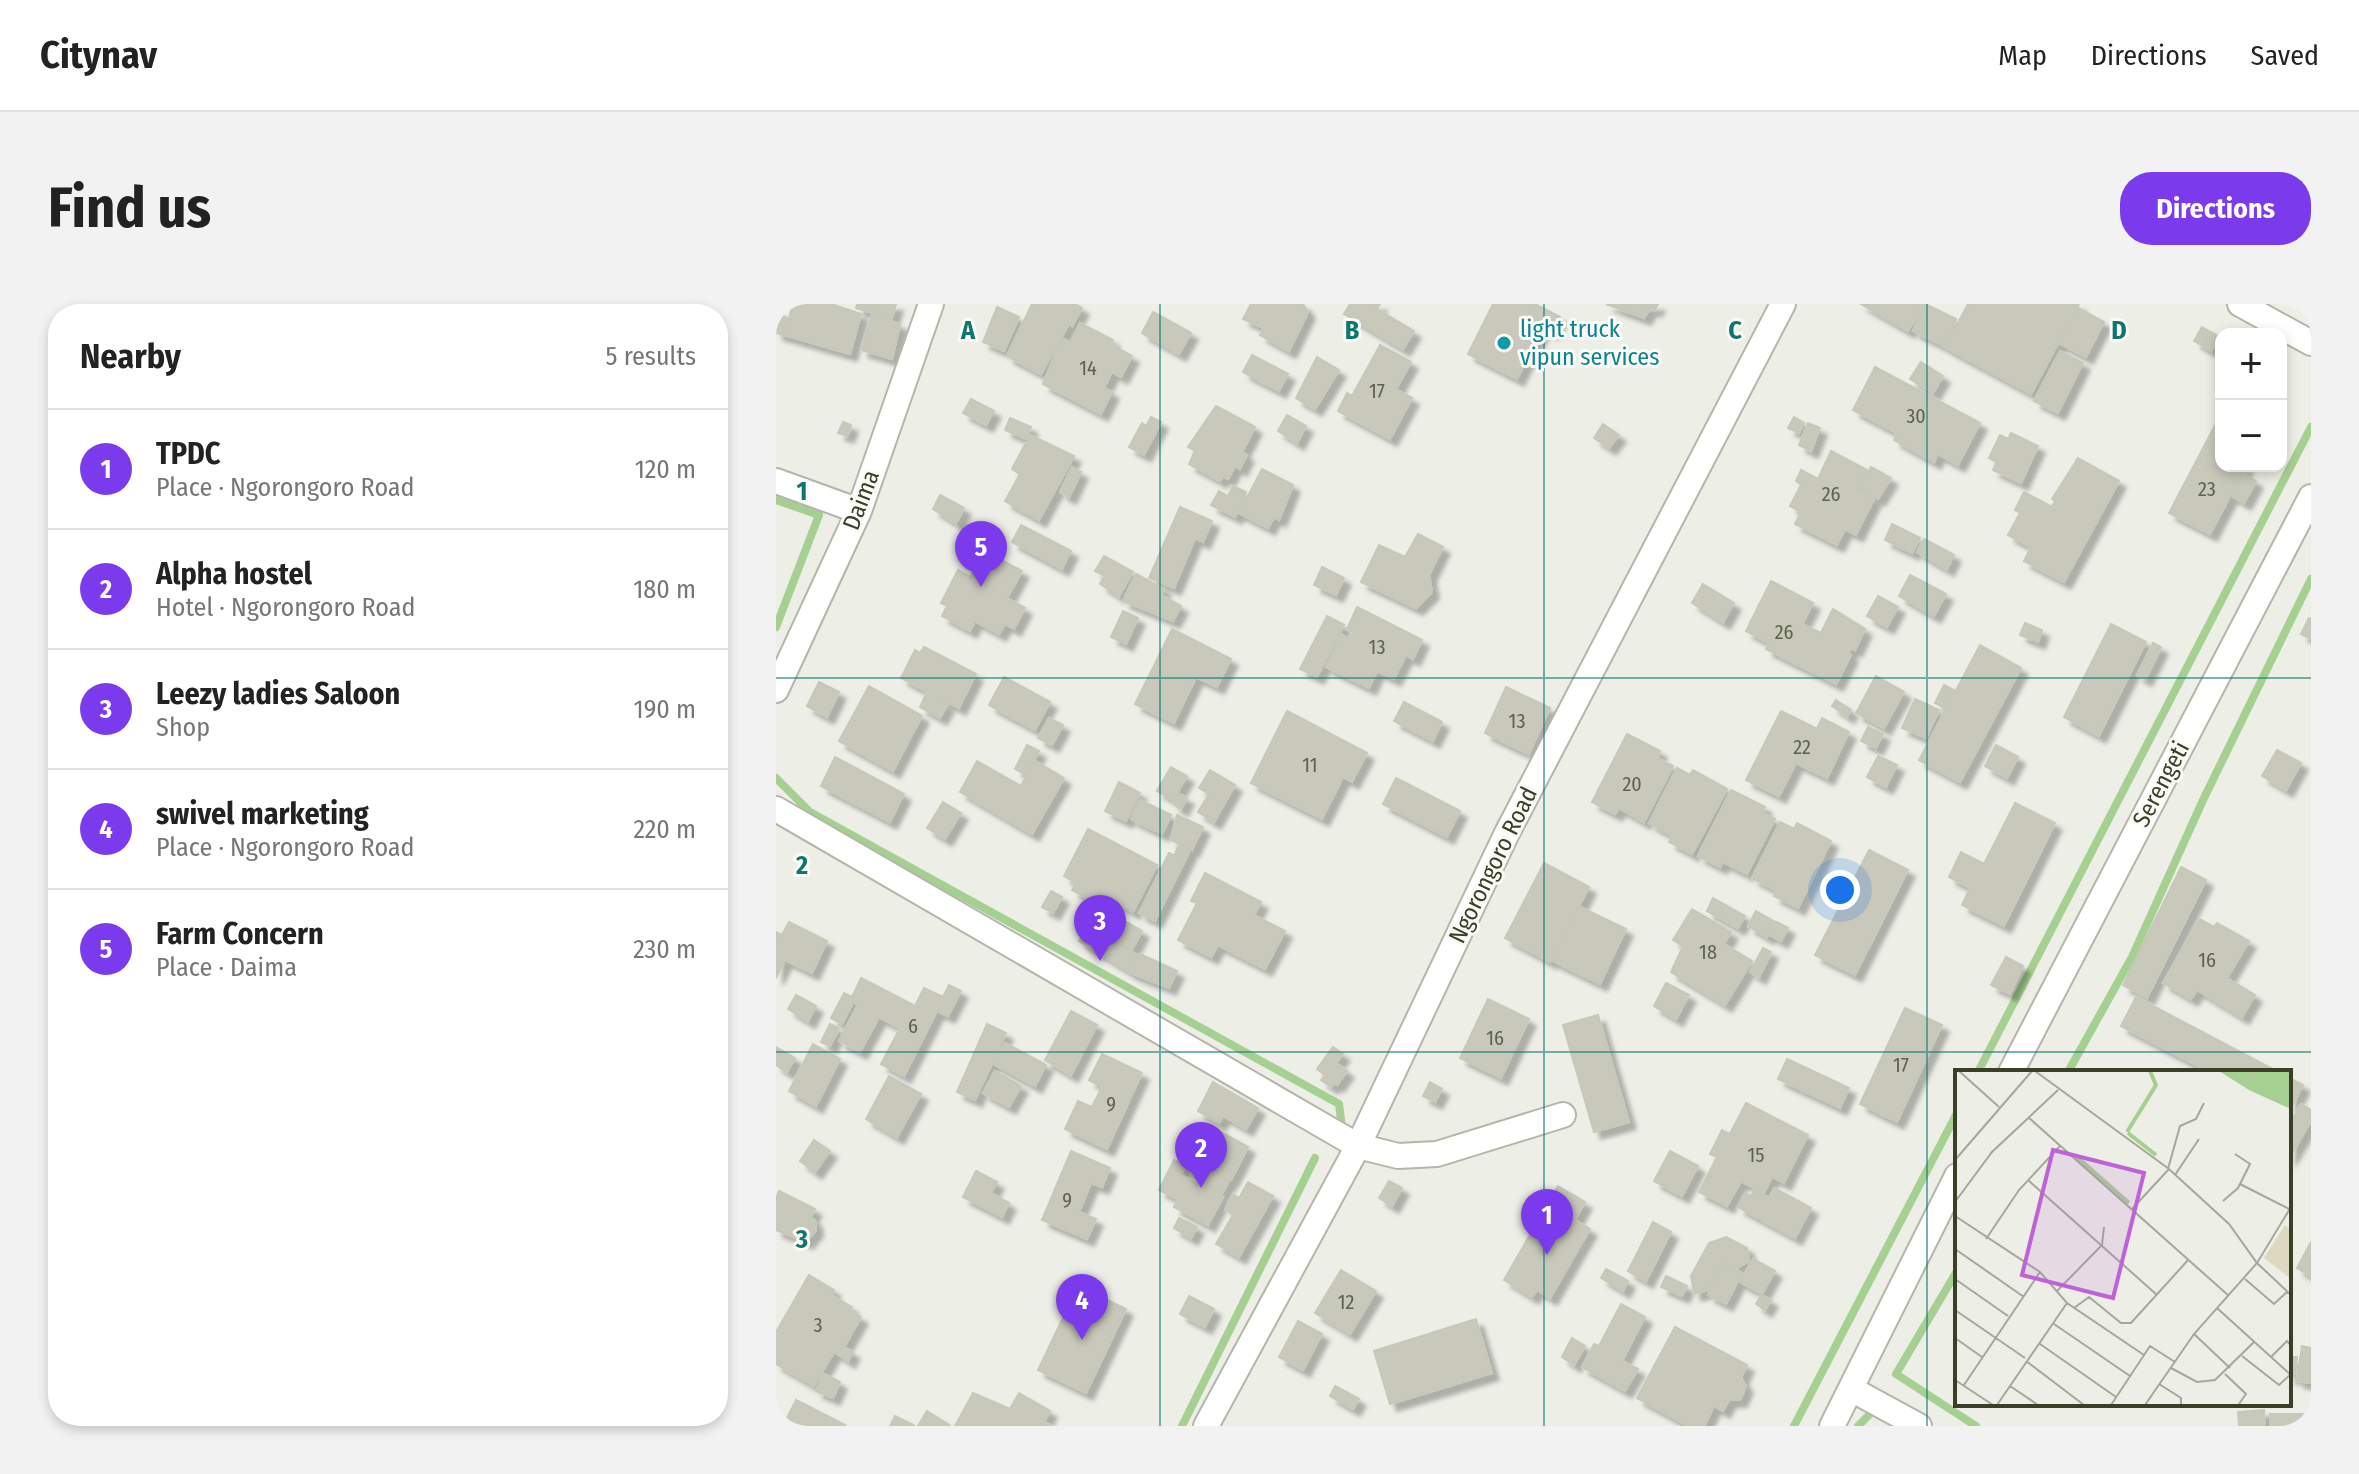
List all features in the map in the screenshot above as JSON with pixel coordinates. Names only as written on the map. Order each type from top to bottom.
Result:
[{"type":"street","name":"Daima","points":[[776,690],[859,511],[931,304]]},
{"type":"street","name":"Ngorongoro Road","points":[[1206,1426],[1358,1146],[1507,833],[1783,304]]},
{"type":"street","points":[[2240,304],[2311,343]]},
{"type":"street","points":[[776,481],[859,511]]},
{"type":"street","name":"Serengeti","points":[[2012,1070],[2311,497]]},
{"type":"street","points":[[776,809],[1358,1146],[1398,1156],[1437,1154],[1563,1115]]},
{"type":"street","points":[[1832,1426],[1955,1180]]},
{"type":"street","points":[[1851,1389],[1919,1426]]},
{"type":"building","points":[[793,304],[831,304],[861,314],[850,354],[784,335]]},
{"type":"building","points":[[857,304],[896,304],[892,318],[856,308]]},
{"type":"building","points":[[1032,304],[1075,304],[1082,308],[1072,326],[1069,324],[1041,374],[1007,356]]},
{"type":"building","points":[[1251,304],[1303,304],[1308,312],[1289,351],[1260,335],[1264,328],[1243,319]]},
{"type":"building","points":[[1350,304],[1380,304],[1377,309],[1414,331],[1403,349],[1344,314]]},
{"type":"building","name":"light truck vipun services","points":[[1493,304],[1535,304],[1560,317],[1552,332],[1543,328],[1517,379],[1468,354]]},
{"type":"building","points":[[1606,304],[1658,304],[1655,310],[1650,308],[1644,318]]},
{"type":"building","points":[[1861,304],[1924,304],[1908,331]]},
{"type":"building","points":[[1925,304],[1956,319],[1944,346],[1913,331]]},
{"type":"building","points":[[1968,304],[2079,304],[2031,394],[1945,347]]},
{"type":"building","points":[[997,307],[1019,317],[1004,351],[983,342]]},
{"type":"building","points":[[2078,308],[2104,322],[2086,357],[2059,343]]},
{"type":"building","points":[[776,312],[789,319],[783,335],[776,333]]},
{"type":"building","points":[[1153,312],[1191,333],[1179,354],[1142,333]]},
{"type":"building","points":[[872,315],[900,324],[892,359],[861,350]]},
{"type":"building","points":[[1080,323],[1113,340],[1110,344],[1132,356],[1121,377],[1112,372],[1104,388],[1112,392],[1101,414],[1043,384],[1062,338],[1071,343]]},
{"type":"building","points":[[2202,327],[2215,334],[2215,345],[2211,351],[2194,341]]},
{"type":"building","points":[[1380,345],[1411,362],[1396,389],[1412,398],[1390,439],[1338,411],[1347,393],[1352,396]]},
{"type":"building","points":[[2060,351],[2083,363],[2058,413],[2034,401]]},
{"type":"building","points":[[1252,355],[1288,374],[1279,391],[1243,372]]},
{"type":"building","points":[[1317,357],[1339,370],[1315,409],[1296,398]]},
{"type":"building","points":[[1921,362],[1943,376],[1933,393],[1910,379]]},
{"type":"building","points":[[1875,367],[1980,423],[1958,465],[1938,454],[1934,462],[1894,440],[1897,433],[1853,410]]},
{"type":"building","points":[[971,399],[994,411],[986,425],[963,413]]},
{"type":"building","points":[[1216,406],[1255,427],[1242,452],[1247,455],[1240,469],[1235,466],[1228,479],[1223,476],[1220,481],[1189,464],[1195,451],[1188,447]]},
{"type":"building","points":[[1287,415],[1306,426],[1297,443],[1278,431]]},
{"type":"building","points":[[1151,417],[1161,422],[1144,455],[1129,447],[1142,423],[1146,426]]},
{"type":"building","points":[[1794,417],[1804,423],[1799,433],[1788,428]]},
{"type":"building","points":[[1010,418],[1031,427],[1026,439],[1005,430]]},
{"type":"building","points":[[843,422],[851,425],[847,436],[838,433]]},
{"type":"building","points":[[1808,423],[1820,428],[1811,451],[1799,445]]},
{"type":"building","points":[[1603,424],[1619,435],[1609,448],[1594,438]]},
{"type":"building","points":[[2215,425],[2215,472],[2243,472],[2210,534],[2169,513]]},
{"type":"building","points":[[2011,433],[2038,446],[2021,483],[1993,470],[1997,462],[1989,458],[2000,435],[2008,439]]},
{"type":"building","points":[[1030,435],[1074,456],[1039,520],[1005,501],[1020,474],[1012,469]]},
{"type":"building","points":[[1831,451],[1867,470],[1857,490],[1874,499],[1856,535],[1845,529],[1837,545],[1795,524],[1801,512],[1790,506],[1801,485],[1796,481],[1801,470],[1818,479]]},
{"type":"building","points":[[2078,458],[2119,481],[2064,582],[2024,561],[2031,547],[2008,535],[2020,513],[2015,510],[2024,492],[2052,507],[2055,501],[2052,499]]},
{"type":"building","points":[[1072,467],[1081,472],[1069,497],[1060,492]]},
{"type":"building","points":[[1871,467],[1891,478],[1878,499],[1860,488]]},
{"type":"building","points":[[1262,469],[1293,485],[1279,520],[1274,517],[1268,528],[1239,513]]},
{"type":"building","points":[[2244,474],[2256,481],[2244,503],[2232,496]]},
{"type":"building","points":[[1233,486],[1246,492],[1235,517],[1211,505],[1219,491],[1228,496]]},
{"type":"building","points":[[940,495],[964,508],[956,523],[933,509]]},
{"type":"building","points":[[1180,507],[1212,521],[1203,542],[1195,538],[1174,588],[1149,578]]},
{"type":"building","points":[[1892,524],[1920,538],[1912,553],[1885,540]]},
{"type":"building","points":[[1021,525],[1071,551],[1062,569],[1012,542]]},
{"type":"building","points":[[1418,534],[1443,547],[1429,575],[1432,592],[1416,608],[1361,582],[1379,545],[1405,557]]},
{"type":"building","points":[[1924,539],[1954,555],[1947,569],[1917,552]]},
{"type":"building","points":[[984,551],[1022,571],[1007,598],[1025,608],[1014,629],[1005,624],[999,634],[975,621],[970,631],[942,616],[947,606],[941,603],[958,570],[970,577]]},
{"type":"building","points":[[1104,556],[1133,572],[1119,596],[1100,584],[1105,576],[1095,571]]},
{"type":"building","points":[[1322,567],[1344,578],[1336,595],[1314,585]]},
{"type":"building","points":[[1136,574],[1164,589],[1161,595],[1181,606],[1173,621],[1123,601]]},
{"type":"building","points":[[1910,575],[1946,594],[1934,616],[1899,596]]},
{"type":"building","points":[[1771,581],[1813,603],[1802,624],[1821,633],[1833,609],[1865,629],[1855,650],[1851,648],[1848,653],[1851,655],[1836,684],[1766,649],[1769,643],[1746,631]]},
{"type":"building","points":[[1703,584],[1734,603],[1723,622],[1692,603]]},
{"type":"building","points":[[1878,596],[1898,607],[1887,627],[1867,616]]},
{"type":"building","points":[[1357,607],[1422,640],[1413,659],[1406,655],[1394,679],[1377,671],[1369,688],[1326,667],[1342,635],[1349,639],[1353,632],[1347,629]]},
{"type":"building","points":[[1123,611],[1138,618],[1126,644],[1111,637]]},
{"type":"building","points":[[1327,616],[1344,625],[1317,677],[1300,669]]},
{"type":"building","points":[[2311,619],[2311,639],[2301,634]]},
{"type":"building","points":[[2025,623],[2042,630],[2038,642],[2020,635]]},
{"type":"building","points":[[2111,624],[2146,642],[2099,736],[2064,717]]},
{"type":"building","points":[[1172,629],[1231,659],[1217,687],[1196,677],[1174,723],[1135,704]]},
{"type":"building","points":[[2153,643],[2161,647],[2145,679],[2137,675]]},
{"type":"building","points":[[1980,645],[2021,668],[1960,782],[1919,760]]},
{"type":"building","points":[[924,647],[976,674],[959,708],[901,678],[915,650],[920,653]]},
{"type":"building","points":[[1876,676],[1904,692],[1884,728],[1856,713]]},
{"type":"building","points":[[1004,677],[1050,702],[1035,730],[989,705]]},
{"type":"building","points":[[819,682],[839,692],[827,717],[807,706]]},
{"type":"building","points":[[1944,685],[1954,690],[1945,708],[1935,703]]},
{"type":"building","points":[[869,686],[922,716],[893,771],[839,741]]},
{"type":"building","points":[[1506,687],[1550,708],[1529,754],[1485,733]]},
{"type":"building","points":[[926,694],[947,705],[940,718],[920,707]]},
{"type":"building","points":[[1915,699],[1939,710],[1926,738],[1902,728]]},
{"type":"building","points":[[1836,700],[1851,710],[1847,716],[1832,706]]},
{"type":"building","points":[[1404,702],[1442,722],[1433,741],[1394,721]]},
{"type":"building","points":[[1287,711],[1367,753],[1352,782],[1343,777],[1322,819],[1251,783]]},
{"type":"building","points":[[1781,711],[1817,729],[1822,718],[1849,732],[1827,778],[1796,763],[1779,796],[1746,780]]},
{"type":"building","points":[[1049,718],[1063,725],[1052,745],[1038,738]]},
{"type":"building","points":[[1868,727],[1883,734],[1876,748],[1861,741]]},
{"type":"building","points":[[1627,734],[1660,751],[1657,758],[1673,766],[1644,822],[1619,808],[1615,814],[1592,802]]},
{"type":"building","points":[[1027,745],[1039,751],[1027,775],[1015,769]]},
{"type":"building","points":[[1996,745],[2018,757],[2007,778],[1985,766]]},
{"type":"building","points":[[2277,750],[2301,763],[2286,790],[2262,776]]},
{"type":"building","points":[[1878,756],[1897,765],[1886,787],[1867,777]]},
{"type":"building","points":[[835,757],[904,794],[890,822],[821,786]]},
{"type":"building","points":[[977,761],[1021,786],[1035,761],[1064,778],[1032,834],[960,792]]},
{"type":"building","points":[[1171,767],[1187,776],[1173,800],[1157,791]]},
{"type":"building","points":[[1677,768],[1690,775],[1693,770],[1727,789],[1692,854],[1669,842],[1673,836],[1649,823]]},
{"type":"building","points":[[1210,770],[1235,785],[1214,822],[1198,812],[1209,794],[1199,788]]},
{"type":"building","points":[[1396,778],[1460,811],[1447,837],[1383,804]]},
{"type":"building","points":[[1119,782],[1140,793],[1126,821],[1105,811]]},
{"type":"building","points":[[1731,790],[1765,807],[1762,813],[1775,819],[1747,874],[1723,862],[1720,867],[1698,856]]},
{"type":"building","points":[[1179,794],[1187,798],[1181,809],[1173,804]]},
{"type":"building","points":[[1140,800],[1171,815],[1162,834],[1131,819]]},
{"type":"building","points":[[943,802],[961,813],[945,839],[927,828]]},
{"type":"building","points":[[2015,803],[2055,823],[2004,926],[1962,905],[1970,888],[1949,877],[1961,852],[1984,864]]},
{"type":"building","points":[[1177,815],[1203,827],[1192,850],[1171,840]]},
{"type":"building","points":[[1780,822],[1794,829],[1797,823],[1831,841],[1798,908],[1774,896],[1776,890],[1752,878]]},
{"type":"building","points":[[1088,829],[1157,865],[1133,912],[1105,897],[1101,905],[1072,890],[1076,883],[1064,876]]},
{"type":"building","points":[[1179,845],[1190,850],[1186,859],[1175,854]]},
{"type":"building","points":[[1869,850],[1908,870],[1855,975],[1815,955]]},
{"type":"building","points":[[1169,853],[1185,861],[1155,921],[1139,913]]},
{"type":"building","points":[[1544,863],[1589,887],[1550,962],[1505,938]]},
{"type":"building","points":[[2181,867],[2206,880],[2147,998],[2123,985]]},
{"type":"building","points":[[1205,873],[1261,902],[1254,915],[1285,931],[1265,969],[1218,945],[1211,957],[1178,940],[1197,903],[1191,901]]},
{"type":"building","points":[[1051,891],[1062,897],[1053,913],[1042,907]]},
{"type":"building","points":[[1713,898],[1745,916],[1738,928],[1707,911]]},
{"type":"building","points":[[1578,906],[1626,929],[1600,984],[1553,961]]},
{"type":"building","points":[[1692,909],[1731,932],[1724,944],[1752,961],[1725,1005],[1671,972],[1683,946],[1673,940]]},
{"type":"building","points":[[1756,911],[1775,922],[1767,937],[1748,926]]},
{"type":"building","points":[[1100,917],[1117,926],[1121,919],[1142,931],[1132,950],[1091,928]]},
{"type":"building","points":[[2200,919],[2214,927],[2217,923],[2249,941],[2227,978],[2255,995],[2242,1017],[2197,990],[2191,999],[2163,983]]},
{"type":"building","points":[[789,922],[827,941],[812,973],[785,960],[776,978],[776,932],[782,935]]},
{"type":"building","points":[[1777,922],[1788,928],[1781,941],[1770,935]]},
{"type":"building","points":[[1087,927],[1138,955],[1130,972],[1079,941]]},
{"type":"building","points":[[1763,948],[1771,952],[1759,977],[1750,972]]},
{"type":"building","points":[[1140,954],[1177,971],[1169,988],[1131,973]]},
{"type":"building","points":[[2006,957],[2023,966],[2010,994],[1991,985]]},
{"type":"building","points":[[861,978],[915,1006],[924,988],[943,997],[949,985],[961,991],[948,1016],[937,1011],[904,1076],[881,1064],[900,1028],[879,1017],[860,1052],[839,1041],[858,1005],[853,1002],[842,1024],[831,1018],[844,993],[852,997]]},
{"type":"building","points":[[1666,983],[1689,995],[1676,1019],[1654,1006]]},
{"type":"building","points":[[796,995],[816,1006],[808,1021],[788,1009]]},
{"type":"building","points":[[2136,997],[2274,1070],[2206,1070],[2121,1026]]},
{"type":"building","points":[[1488,999],[1529,1019],[1501,1078],[1460,1058]]},
{"type":"building","points":[[1905,1008],[1942,1025],[1897,1122],[1860,1104]]},
{"type":"building","points":[[1071,1011],[1097,1025],[1071,1075],[1045,1060]]},
{"type":"building","points":[[1598,1015],[1629,1122],[1594,1132],[1563,1025]]},
{"type":"building","points":[[830,1024],[839,1028],[830,1046],[821,1042]]},
{"type":"building","points":[[987,1024],[1006,1033],[975,1100],[957,1092]]},
{"type":"building","points":[[1005,1043],[1046,1065],[1035,1086],[994,1064]]},
{"type":"building","points":[[813,1044],[840,1059],[816,1106],[789,1091]]},
{"type":"building","points":[[776,1047],[795,1058],[787,1072],[776,1065]]},
{"type":"building","points":[[1333,1047],[1343,1054],[1336,1063],[1347,1071],[1337,1085],[1334,1083],[1331,1087],[1321,1080],[1325,1075],[1317,1069]]},
{"type":"building","points":[[1102,1054],[1142,1073],[1107,1149],[1065,1129],[1078,1101],[1092,1107],[1102,1087],[1089,1080]]},
{"type":"building","points":[[1787,1059],[1849,1088],[1840,1108],[1778,1079]]},
{"type":"building","points":[[995,1071],[1021,1086],[1009,1107],[983,1093]]},
{"type":"building","points":[[889,1076],[921,1094],[897,1137],[866,1119]]},
{"type":"building","points":[[2291,1079],[2303,1085],[2291,1108]]},
{"type":"building","points":[[1213,1082],[1258,1108],[1246,1129],[1223,1116],[1219,1123],[1198,1111]]},
{"type":"building","points":[[1430,1082],[1442,1089],[1435,1102],[1423,1096]]},
{"type":"building","points":[[1746,1103],[1808,1135],[1784,1183],[1772,1177],[1764,1193],[1741,1181],[1727,1206],[1699,1192],[1717,1157],[1710,1154],[1722,1130],[1730,1134]]},
{"type":"building","points":[[2301,1104],[2311,1110],[2311,1121],[2291,1155],[2291,1122]]},
{"type":"building","points":[[1216,1129],[1248,1147],[1231,1180],[1186,1156],[1197,1133],[1210,1140]]},
{"type":"building","points":[[814,1140],[830,1151],[815,1172],[800,1161]]},
{"type":"building","points":[[1071,1151],[1110,1168],[1102,1187],[1091,1183],[1079,1212],[1096,1219],[1087,1239],[1042,1220]]},
{"type":"building","points":[[1670,1151],[1698,1166],[1682,1196],[1654,1181]]},
{"type":"building","points":[[1174,1160],[1185,1166],[1181,1175],[1223,1197],[1208,1225],[1174,1207],[1178,1199],[1159,1190]]},
{"type":"building","points":[[1196,1163],[1229,1181],[1222,1194],[1190,1176]]},
{"type":"building","points":[[976,1171],[997,1182],[991,1193],[1009,1203],[1002,1217],[963,1197]]},
{"type":"building","points":[[1389,1181],[1402,1188],[1392,1206],[1379,1198]]},
{"type":"building","points":[[1248,1182],[1273,1196],[1239,1257],[1216,1244],[1233,1215],[1225,1210],[1233,1194],[1239,1198]]},
{"type":"building","points":[[1558,1186],[1585,1202],[1575,1220],[1590,1229],[1550,1298],[1537,1290],[1532,1297],[1504,1280]]},
{"type":"building","points":[[1774,1188],[1811,1208],[1795,1238],[1738,1207],[1745,1193],[1751,1196],[1754,1190],[1769,1198]]},
{"type":"building","points":[[779,1191],[815,1209],[810,1218],[815,1220],[816,1230],[806,1242],[776,1230],[776,1198]]},
{"type":"building","points":[[1179,1218],[1197,1227],[1191,1238],[1174,1228]]},
{"type":"building","points":[[1653,1222],[1671,1232],[1646,1281],[1628,1271]]},
{"type":"building","points":[[1726,1237],[1747,1248],[1749,1261],[1737,1268],[1723,1262],[1709,1290],[1694,1294],[1691,1276],[1709,1243]]},
{"type":"building","points":[[2311,1242],[2311,1276],[2297,1268]]},
{"type":"building","points":[[1753,1259],[1775,1271],[1762,1294],[1740,1282]]},
{"type":"building","points":[[1725,1263],[1742,1273],[1726,1304],[1708,1295]]},
{"type":"building","points":[[1606,1269],[1628,1281],[1623,1291],[1601,1278]]},
{"type":"building","points":[[1341,1270],[1376,1291],[1350,1334],[1315,1313]]},
{"type":"building","points":[[809,1275],[834,1290],[831,1295],[852,1307],[849,1311],[861,1317],[844,1347],[853,1352],[848,1361],[834,1352],[814,1386],[776,1364],[776,1332]]},
{"type":"building","points":[[1666,1276],[1687,1286],[1682,1296],[1661,1287]]},
{"type":"building","points":[[1078,1286],[1126,1309],[1086,1393],[1038,1370]]},
{"type":"building","points":[[1761,1295],[1771,1300],[1765,1310],[1756,1304]]},
{"type":"building","points":[[1189,1296],[1214,1309],[1205,1327],[1180,1314]]},
{"type":"building","points":[[1621,1304],[1645,1317],[1622,1361],[1638,1369],[1625,1391],[1582,1367],[1594,1344],[1599,1346]]},
{"type":"building","points":[[1476,1319],[1492,1373],[1390,1404],[1374,1351]]},
{"type":"building","points":[[1298,1321],[1322,1334],[1303,1370],[1279,1357]]},
{"type":"building","points":[[1675,1327],[1747,1365],[1741,1378],[1746,1386],[1740,1400],[1729,1400],[1723,1411],[1714,1406],[1704,1426],[1689,1426],[1637,1398]]},
{"type":"building","points":[[1572,1338],[1585,1346],[1574,1365],[1562,1357]]},
{"type":"building","points":[[2302,1346],[2311,1348],[2311,1383],[2297,1381]]},
{"type":"building","points":[[2291,1357],[2297,1357],[2295,1377],[2291,1377]]},
{"type":"building","points":[[824,1374],[840,1382],[833,1398],[816,1391]]},
{"type":"building","points":[[1335,1386],[1359,1399],[1353,1409],[1330,1396]]},
{"type":"building","points":[[973,1393],[1010,1409],[1019,1393],[1050,1411],[1044,1422],[1052,1426],[955,1426]]},
{"type":"building","points":[[796,1400],[845,1425],[783,1426]]},
{"type":"building","points":[[2264,1410],[2265,1426],[2239,1426],[2238,1412]]},
{"type":"building","points":[[927,1411],[949,1425],[918,1426]]},
{"type":"building","points":[[2270,1414],[2306,1414],[2307,1426],[2271,1426]]},
{"type":"building","points":[[895,1416],[915,1426],[890,1426]]},
{"type":"waterway","points":[[1979,1070],[2311,427]]},
{"type":"waterway","points":[[776,500],[819,515],[776,627]]},
{"type":"waterway","points":[[2069,1070],[2132,957],[2204,798],[2311,579]]},
{"type":"waterway","points":[[776,778],[810,812],[1339,1104],[1342,1128]]},
{"type":"waterway","points":[[1794,1426],[1955,1117]]},
{"type":"waterway","points":[[1182,1426],[1315,1158]]},
{"type":"waterway","points":[[1955,1274],[1896,1374],[1976,1426]]},
{"type":"waterway","points":[[1858,1426],[1876,1408]]},
{"type":"place","name":"light truck vipun services","points":[[1504,343]]},
{"type":"place","name":"Farm Concern","points":[[981,587]]},
{"type":"place","name":"Leezy ladies Saloon","points":[[1100,961]]},
{"type":"place","name":"Alpha hostel","points":[[1201,1188]]},
{"type":"place","name":"TPDC","points":[[1547,1255]]},
{"type":"place","name":"swivel marketing","points":[[1082,1340]]}]
